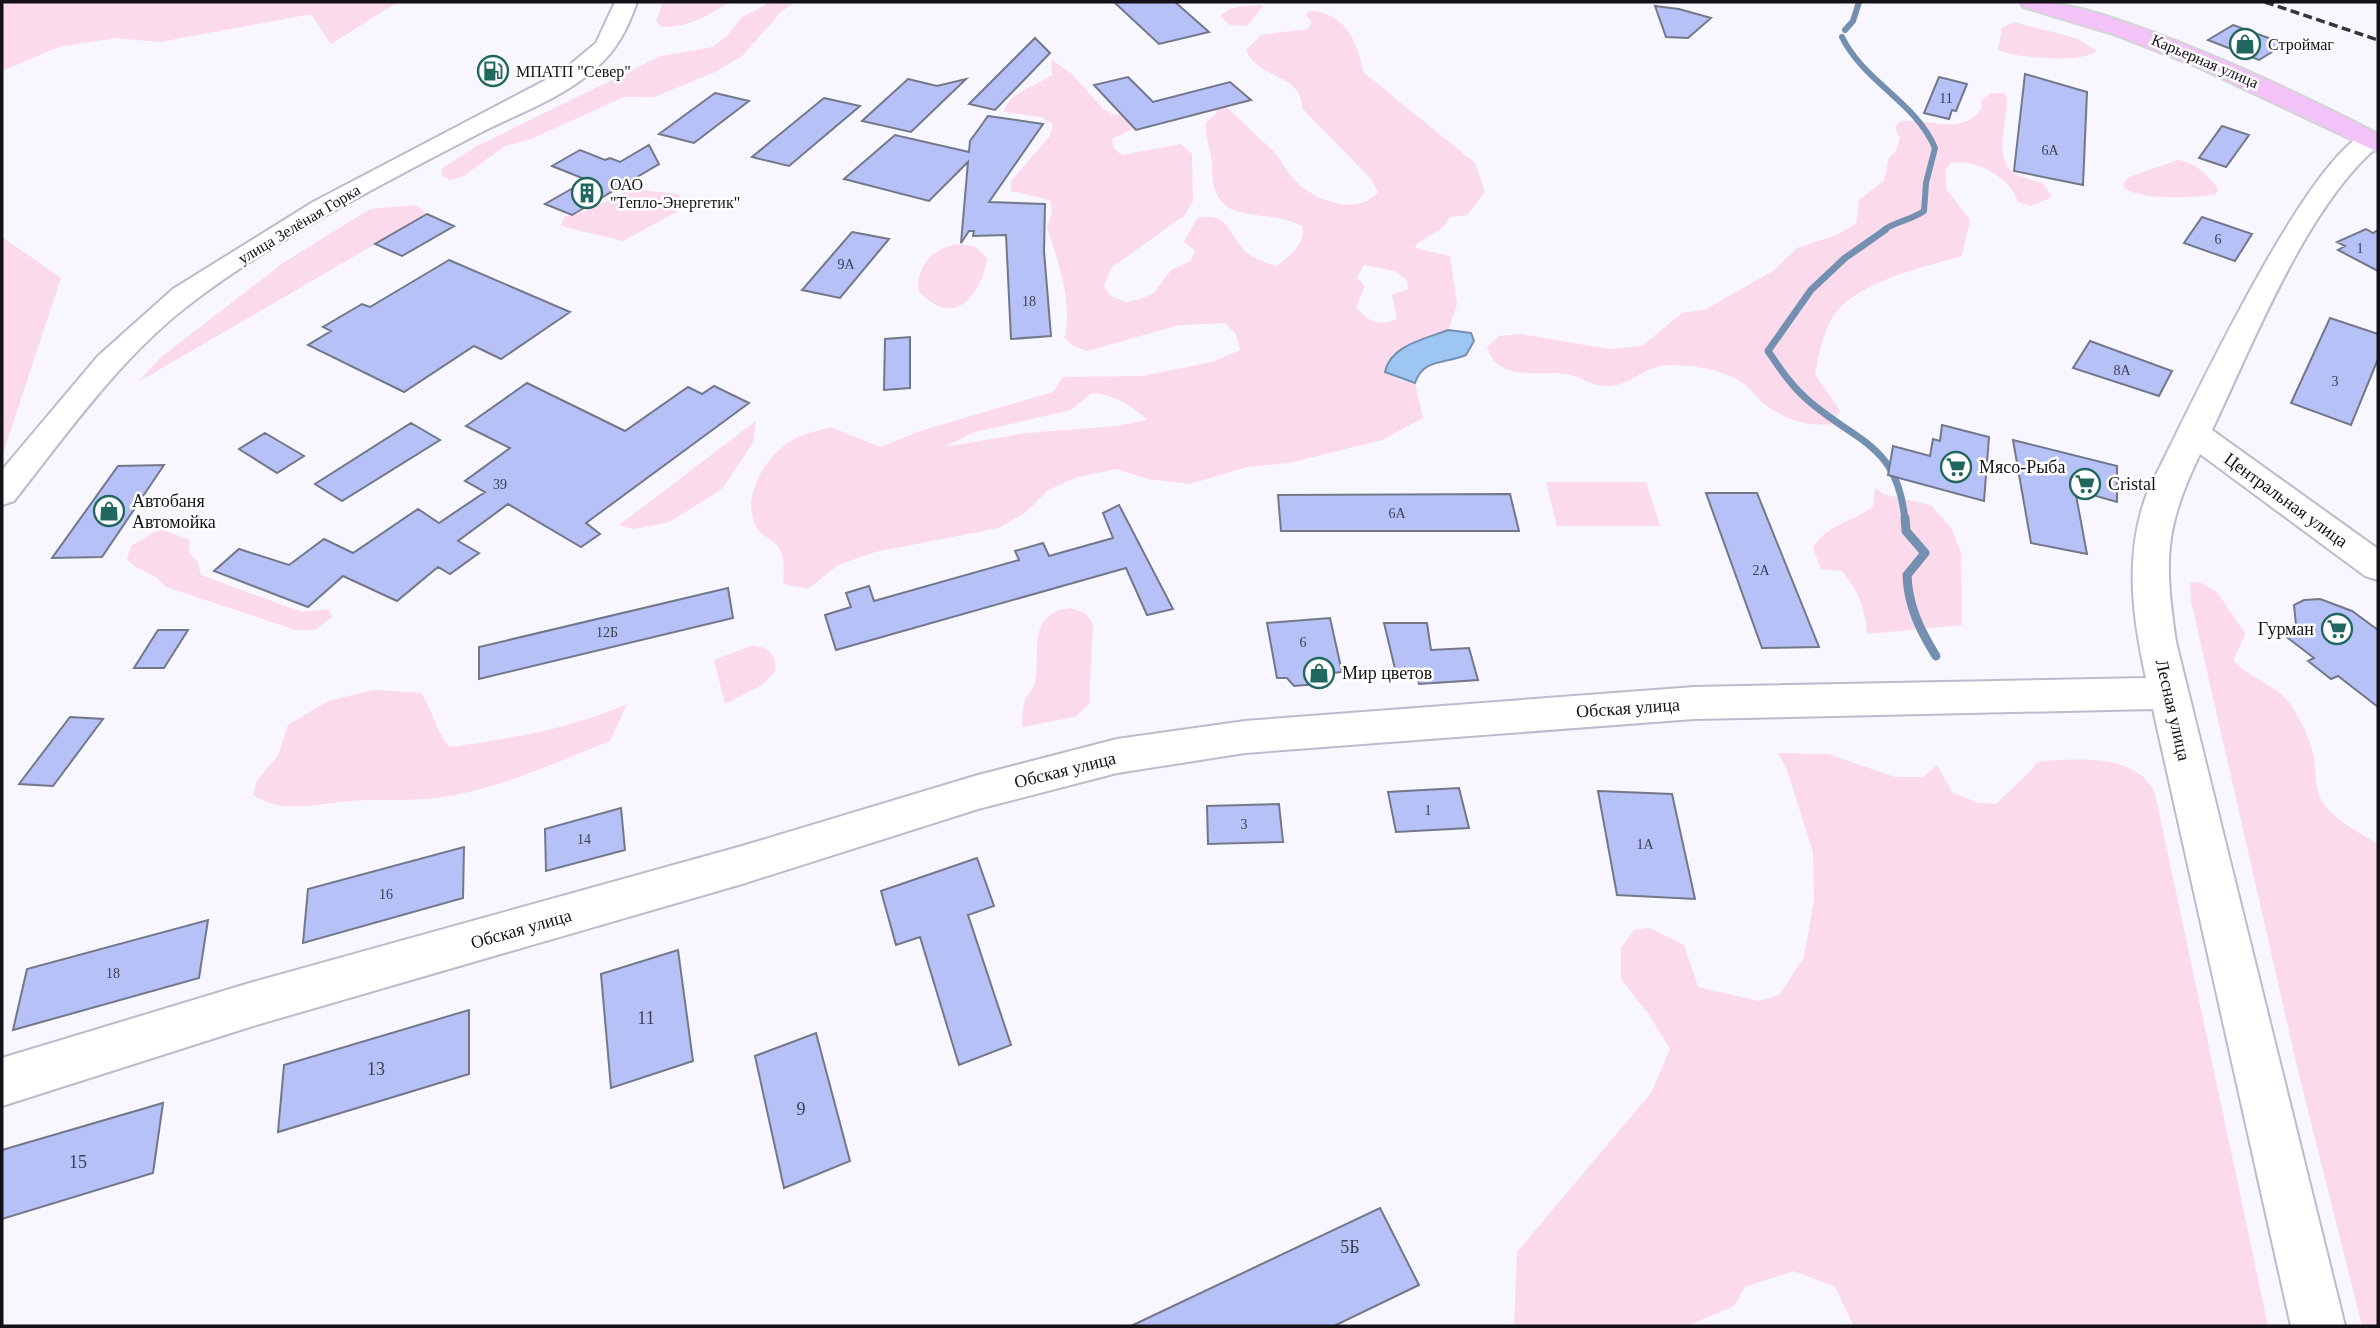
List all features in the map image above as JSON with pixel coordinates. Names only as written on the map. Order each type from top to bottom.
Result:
[{"type":"main road","name":"Карьерная улица","points":[[2031,2],[2122,28],[2196,55],[2376,140]]},
{"type":"street","name":"улица Зелёная Горка","points":[[2,493],[114,359],[141,331],[184,295],[280,234],[376,178],[582,68],[612,36],[626,2]]},
{"type":"street","name":"Лесная улица","points":[[2318,1326],[2169,694],[2152,602],[2151,526],[2193,433],[2283,256],[2345,161],[2376,140]]},
{"type":"street","name":"Центральная улица","points":[[2193,433],[2378,567]]},
{"type":"street","name":"Обская улица","points":[[2,1082],[253,1004],[742,865],[978,792],[1128,754],[1245,737],[1355,727],[1681,704],[1857,698],[2169,694]]},
{"type":"shaded area","points":[[2,2],[398,2],[331,44],[311,14],[160,42],[115,38],[59,47],[2,71]]},
{"type":"shaded area","points":[[663,2],[730,2],[689,23],[661,27],[656,21]]},
{"type":"shaded area","points":[[771,2],[795,2],[782,11],[741,57],[713,73],[654,97],[624,97],[531,139],[505,146],[462,177],[450,180],[442,176],[441,169],[475,147],[661,56],[713,47],[727,36],[742,17]]},
{"type":"shaded area","points":[[1264,5],[1247,26],[1230,25],[1220,16],[1235,8]]},
{"type":"shaded area","points":[[1309,11],[1321,12],[1340,23],[1348,31],[1358,50],[1363,72],[1475,163],[1485,192],[1467,215],[1450,217],[1446,224],[1414,248],[1450,256],[1457,304],[1448,330],[1440,334],[1397,379],[1415,383],[1423,418],[1382,440],[1289,463],[1247,467],[1190,484],[1148,479],[1117,469],[1077,477],[1048,490],[1026,512],[999,528],[875,552],[838,565],[808,589],[783,584],[784,562],[779,547],[758,530],[751,505],[758,478],[765,466],[794,439],[830,427],[881,447],[920,431],[1053,392],[1063,377],[1142,376],[1212,362],[1240,350],[1236,334],[1225,323],[1179,325],[1087,351],[1073,346],[1065,338],[1066,295],[1047,227],[1052,213],[1050,200],[1011,191],[1011,181],[1050,136],[1053,124],[1041,117],[1004,112],[1017,94],[1052,75],[1051,59],[1073,75],[1102,108],[1112,114],[1168,117],[1163,123],[1134,128],[1112,139],[1114,149],[1122,155],[1181,144],[1192,154],[1193,201],[1184,216],[1112,267],[1104,286],[1111,296],[1126,302],[1141,299],[1155,292],[1171,270],[1191,261],[1195,251],[1184,242],[1197,218],[1208,217],[1222,221],[1246,252],[1276,266],[1299,244],[1302,226],[1286,220],[1241,212],[1229,208],[1220,199],[1214,186],[1206,128],[1206,122],[1217,113],[1209,101],[1207,89],[1274,152],[1293,179],[1309,192],[1329,201],[1351,205],[1370,199],[1378,192],[1371,179],[1302,108],[1295,88],[1259,66],[1246,50],[1261,35],[1308,29],[1312,22],[1306,15]],"holes":[[[1364,265],[1395,271],[1407,280],[1408,289],[1392,295],[1397,319],[1384,323],[1374,322],[1356,308],[1365,286],[1357,278]],[[1091,393],[1121,401],[1147,420],[1117,426],[1027,433],[944,447],[975,432],[1071,410]]]},
{"type":"shaded area","points":[[2014,22],[2076,38],[2097,51],[2063,59],[1998,50],[2002,28]]},
{"type":"shaded area","points":[[1991,93],[2004,93],[2007,98],[2003,148],[2007,166],[2016,174],[2044,184],[2052,197],[2030,206],[2018,202],[2008,185],[1991,172],[1971,164],[1951,163],[1945,170],[1947,190],[1970,220],[1962,256],[1873,285],[1842,305],[1832,318],[1823,338],[1815,374],[1840,411],[1832,424],[1804,423],[1787,417],[1763,403],[1736,379],[1709,369],[1681,365],[1663,366],[1620,384],[1606,386],[1560,373],[1511,371],[1493,359],[1487,347],[1499,336],[1520,334],[1609,349],[1642,346],[1682,313],[1706,309],[1773,271],[1797,248],[1837,235],[1856,224],[1859,200],[1884,181],[1889,158],[1896,151],[1900,138],[1895,127],[1901,121],[1945,124],[1965,122],[1974,117],[1982,108],[1981,101]]},
{"type":"shaded area","points":[[2178,160],[2190,163],[2206,174],[2218,189],[2215,195],[2155,196],[2124,188],[2123,183],[2129,177]]},
{"type":"shaded area","points":[[631,189],[678,194],[686,201],[680,210],[623,241],[561,226],[564,217],[586,211]]},
{"type":"shaded area","points":[[416,205],[427,214],[138,382],[160,358],[283,263],[370,209]]},
{"type":"shaded area","points":[[2,237],[61,278],[2,456]]},
{"type":"shaded area","points":[[959,244],[975,247],[987,258],[984,272],[978,286],[963,304],[942,308],[930,302],[918,290],[921,272],[935,253]]},
{"type":"shaded area","points":[[756,421],[753,443],[722,489],[669,522],[634,529],[619,525]]},
{"type":"shaded area","points":[[1546,482],[1646,482],[1660,526],[1557,526]]},
{"type":"shaded area","points":[[1875,488],[1883,494],[1931,505],[1951,528],[1961,552],[1962,625],[1867,634],[1863,608],[1848,578],[1842,571],[1821,569],[1813,548],[1825,533],[1873,506]]},
{"type":"shaded area","points":[[160,529],[190,540],[189,553],[197,561],[201,575],[302,612],[328,609],[332,617],[315,630],[296,630],[166,587],[127,559],[131,546]]},
{"type":"shaded area","points":[[2199,582],[2216,591],[2245,633],[2234,661],[2278,691],[2298,716],[2313,752],[2316,786],[2322,801],[2340,820],[2378,844],[2378,1326],[2362,1326],[2299,1075],[2191,601],[2190,583]]},
{"type":"shaded area","points":[[1071,608],[1086,614],[1093,624],[1089,704],[1075,717],[1022,727],[1024,703],[1034,686],[1036,675],[1040,628],[1046,619],[1056,612]]},
{"type":"shaded area","points":[[753,645],[771,653],[776,671],[762,685],[725,704],[714,660]]},
{"type":"shaded area","points":[[374,690],[421,693],[449,747],[540,732],[627,704],[610,741],[528,774],[465,793],[409,800],[363,800],[301,806],[277,805],[253,795],[257,780],[278,756],[288,725],[328,701]]},
{"type":"shaded area","points":[[1778,753],[1828,754],[1895,777],[1923,777],[1937,765],[1952,792],[1978,803],[1997,804],[2037,762],[2082,760],[2114,763],[2141,775],[2151,786],[2158,807],[2268,1326],[1854,1326],[1835,1287],[1794,1271],[1745,1287],[1734,1306],[1687,1326],[1514,1326],[1517,1252],[1651,1093],[1670,1049],[1648,1013],[1621,979],[1621,948],[1634,930],[1650,928],[1684,945],[1698,987],[1759,1001],[1779,995],[1804,957],[1814,900],[1813,852],[1787,770]]},
{"type":"water","points":[[1448,330],[1471,333],[1474,341],[1466,355],[1423,369],[1415,383],[1385,372],[1388,363],[1401,349]]},
{"type":"building","points":[[1114,2],[1175,2],[1209,32],[1159,44]]},
{"type":"building","points":[[1655,6],[1711,18],[1688,38],[1666,37]]},
{"type":"building","points":[[2233,25],[2285,44],[2259,60],[2208,40]]},
{"type":"building","points":[[1035,38],[1050,53],[995,110],[969,104]]},
{"type":"building","points":[[2025,74],[2087,92],[2083,185],[2014,171]]},
{"type":"building","points":[[1128,77],[1153,102],[1230,82],[1251,100],[1136,130],[1094,85]]},
{"type":"building","points":[[1939,77],[1967,84],[1956,111],[1952,110],[1949,119],[1924,113]]},
{"type":"building","points":[[908,79],[937,86],[966,79],[911,132],[862,121]]},
{"type":"building","points":[[715,93],[749,101],[694,143],[659,134]]},
{"type":"building","points":[[824,98],[860,106],[789,166],[752,157]]},
{"type":"building","points":[[988,116],[1043,124],[989,202],[1045,204],[1044,251],[1051,336],[1011,339],[1006,235],[973,236],[974,231],[969,231],[961,243],[968,162],[929,201],[844,179],[895,135],[969,152],[970,141]]},
{"type":"building","points":[[2222,126],[2249,135],[2226,167],[2199,158]]},
{"type":"building","points":[[649,145],[659,164],[572,215],[545,204],[587,180],[552,166],[580,150],[605,160],[610,158],[620,162]]},
{"type":"building","points":[[427,214],[454,226],[402,256],[375,244]]},
{"type":"building","points":[[2202,217],[2252,234],[2235,261],[2184,243]]},
{"type":"building","points":[[2366,229],[2373,233],[2378,230],[2378,271],[2338,250],[2345,246],[2337,242]]},
{"type":"building","points":[[852,232],[889,239],[840,298],[802,290]]},
{"type":"building","points":[[449,260],[570,312],[501,359],[474,346],[404,392],[308,345],[331,331],[323,327],[362,304],[370,307]]},
{"type":"building","points":[[2330,318],[2378,334],[2378,359],[2351,425],[2291,403]]},
{"type":"building","points":[[910,337],[910,388],[884,390],[885,339]]},
{"type":"building","points":[[2090,341],[2172,371],[2159,396],[2073,368]]},
{"type":"building","points":[[527,383],[625,431],[688,387],[702,394],[714,386],[749,403],[586,523],[600,534],[581,547],[508,504],[458,541],[479,553],[450,574],[438,567],[397,601],[343,576],[308,607],[214,571],[239,549],[289,565],[324,539],[353,553],[418,509],[439,523],[485,492],[465,481],[510,448],[466,426]]},
{"type":"building","points":[[411,423],[440,440],[342,501],[315,484]]},
{"type":"building","points":[[1942,425],[1989,437],[1984,501],[1888,475],[1893,446],[1930,456],[1933,439],[1940,441]]},
{"type":"building","points":[[265,433],[304,456],[277,473],[239,449]]},
{"type":"building","points":[[2013,440],[2117,466],[2117,502],[2075,490],[2087,554],[2031,543]]},
{"type":"building","name":"Автобаня Автомойка","points":[[164,465],[102,557],[52,558],[118,466]]},
{"type":"building","points":[[1706,493],[1757,493],[1819,647],[1762,648]]},
{"type":"building","points":[[1510,494],[1519,531],[1281,531],[1278,495]]},
{"type":"building","points":[[1119,505],[1173,609],[1147,615],[1126,568],[836,650],[825,615],[851,607],[846,593],[869,586],[874,601],[1019,560],[1015,551],[1043,543],[1049,556],[1113,538],[1103,513]]},
{"type":"building","points":[[728,588],[733,618],[479,679],[479,647]]},
{"type":"building","points":[[2320,599],[2352,611],[2378,630],[2378,707],[2338,676],[2331,679],[2308,661],[2314,658],[2280,632],[2296,625],[2294,605],[2304,600]]},
{"type":"building","points":[[1330,618],[1342,672],[1333,673],[1329,683],[1294,686],[1287,678],[1277,678],[1267,623]]},
{"type":"building","points":[[1384,623],[1427,623],[1431,650],[1469,648],[1478,680],[1419,684],[1416,672],[1396,673]]},
{"type":"building","points":[[158,630],[188,630],[164,668],[134,668]]},
{"type":"building","points":[[70,717],[103,719],[53,786],[19,784]]},
{"type":"building","points":[[1459,788],[1469,828],[1396,832],[1388,792]]},
{"type":"building","points":[[1598,791],[1672,794],[1695,899],[1617,895]]},
{"type":"building","points":[[1279,804],[1283,842],[1208,844],[1207,806]]},
{"type":"building","points":[[621,808],[625,850],[546,871],[545,829]]},
{"type":"building","points":[[464,847],[463,898],[303,943],[308,889]]},
{"type":"building","points":[[977,858],[994,906],[968,915],[1011,1045],[959,1065],[920,937],[896,945],[881,891]]},
{"type":"building","points":[[208,920],[199,978],[13,1030],[27,969]]},
{"type":"building","points":[[678,950],[693,1061],[611,1088],[601,974]]},
{"type":"building","points":[[469,1010],[469,1074],[278,1132],[284,1065]]},
{"type":"building","points":[[816,1033],[850,1161],[784,1188],[755,1056]]},
{"type":"building","points":[[163,1103],[153,1173],[2,1219],[2,1150]]},
{"type":"building","points":[[1380,1208],[1419,1285],[1334,1326],[1131,1326]]},
{"type":"waterway","points":[[1845,30],[1853,21],[1859,2]]},
{"type":"waterway","points":[[1842,37],[1863,67],[1916,118],[1935,148],[1926,183],[1924,211],[1883,231]]},
{"type":"waterway","points":[[1885,230],[1845,258],[1811,290],[1768,351],[1804,396],[1859,437],[1884,460],[1894,475],[1905,520]]},
{"type":"waterway","points":[[1905,518],[1906,531],[1925,553],[1907,575],[1912,607],[1936,656]]},
{"type":"railway","points":[[2265,2],[2378,40]]},
{"type":"place","name":"Строймаг","points":[[2245,44]]},
{"type":"place","name":"МПАТП \"Север\"","points":[[493,71]]},
{"type":"place","name":"ОАО \"Тепло-Энергетик\"","points":[[587,193]]},
{"type":"place","name":"Мясо-Рыба","points":[[1956,467]]},
{"type":"place","name":"Cristal","points":[[2085,484]]},
{"type":"place","name":"Автобаня Автомойка","points":[[109,511]]},
{"type":"place","name":"Гурман","points":[[2337,629]]},
{"type":"place","name":"Мир цветов","points":[[1319,673]]}]
